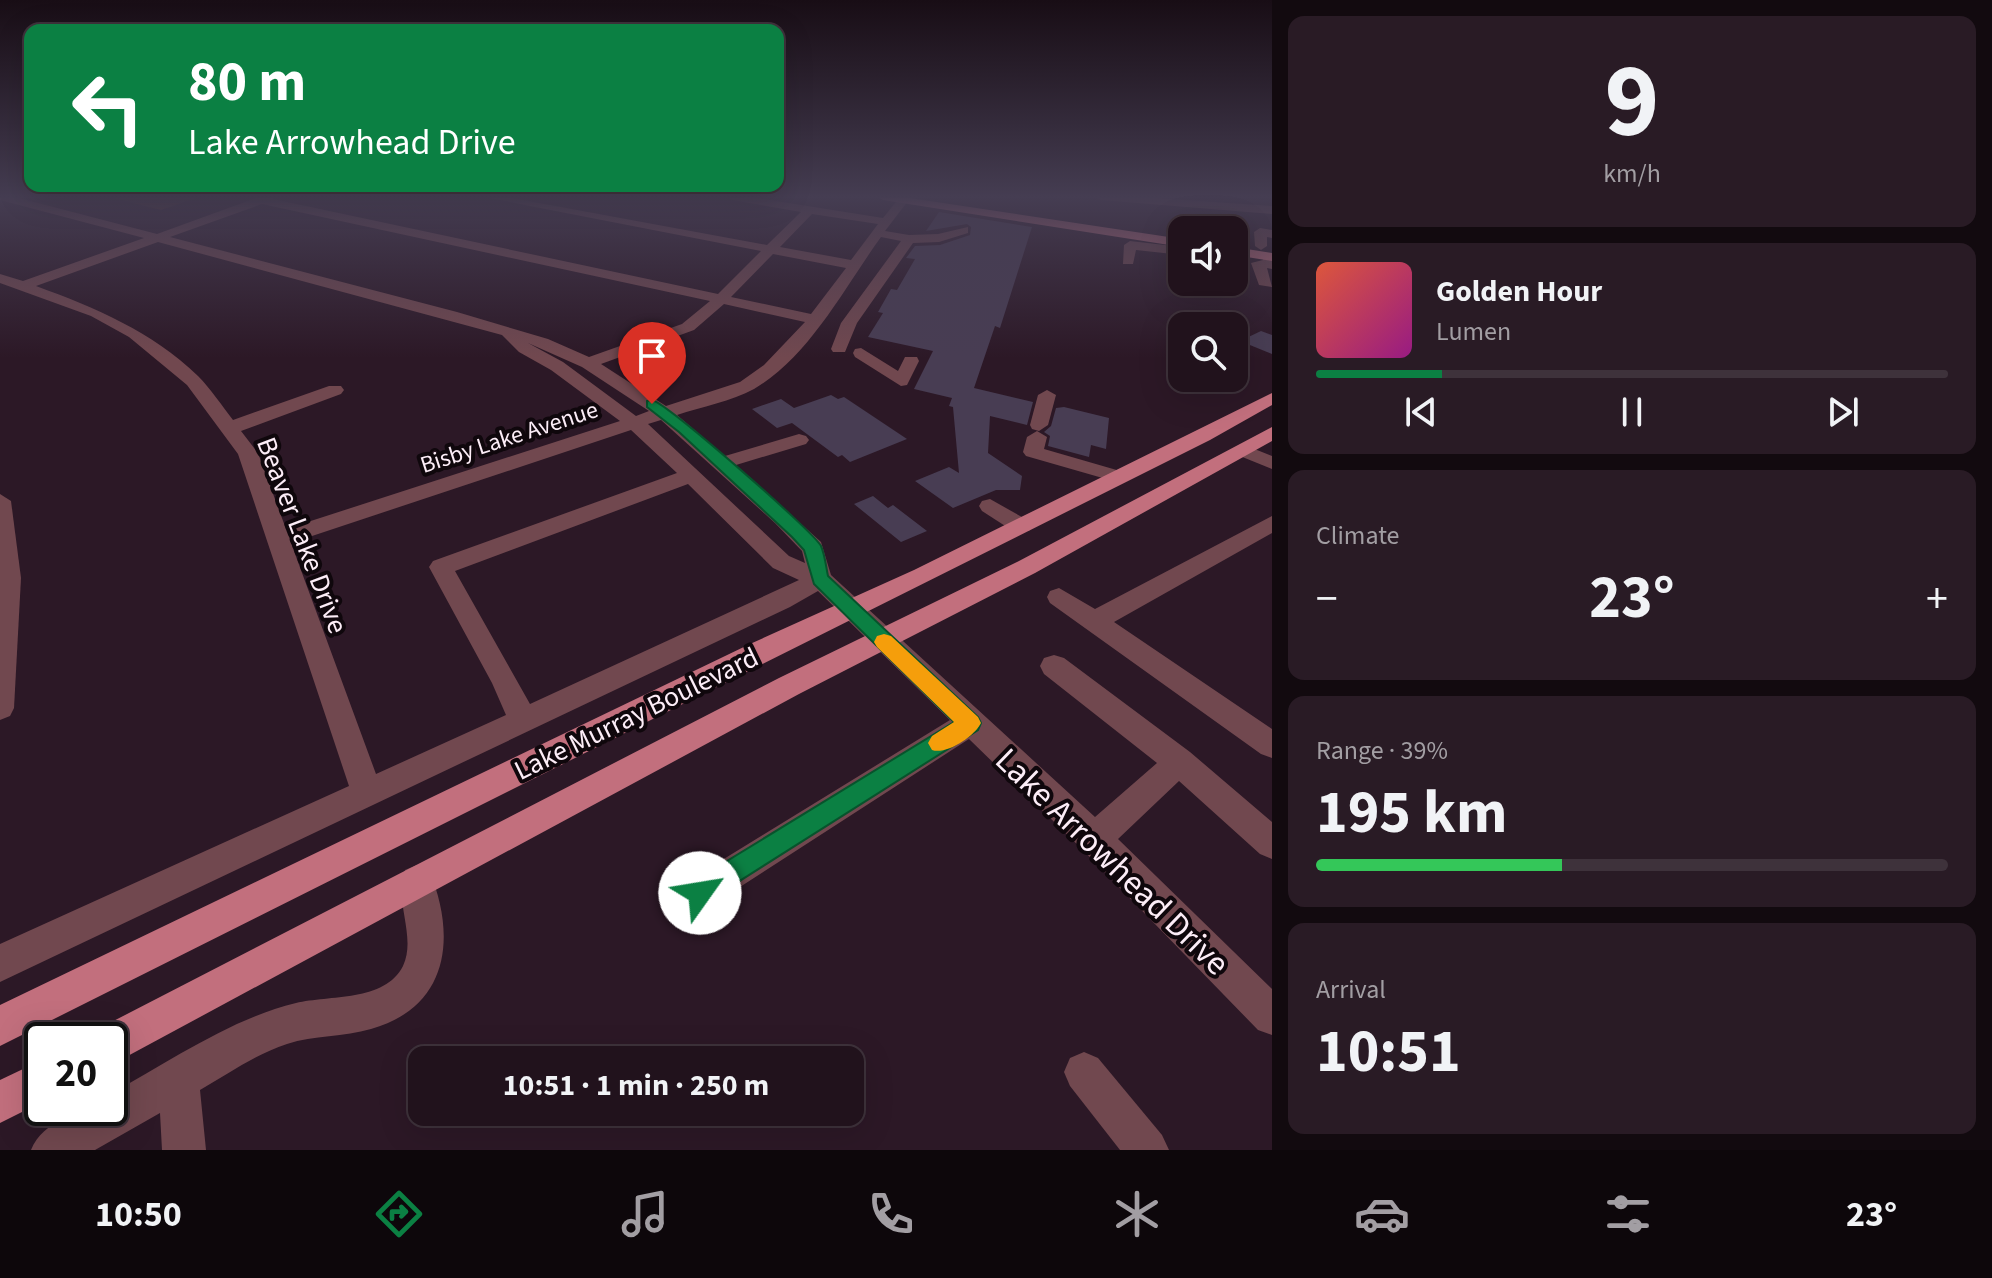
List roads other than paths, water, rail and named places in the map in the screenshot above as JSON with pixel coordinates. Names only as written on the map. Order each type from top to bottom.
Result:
[{"type":"main road","points":[[1248,253],[1270,256]]},
{"type":"main road","name":"Lake Murray Boulevard","points":[[0,1026],[1021,526],[1203,436],[1272,398]]},
{"type":"main road","points":[[1230,419],[1236,442],[1242,450]]},
{"type":"main road","name":"Lake Murray Boulevard","points":[[128,1035],[1272,433]]},
{"type":"main road","points":[[1203,436],[1211,446],[1206,470]]},
{"type":"main road","points":[[0,1102],[24,1089]]},
{"type":"street","points":[[0,295],[123,251]]},
{"type":"street","points":[[206,251],[452,315],[542,342],[588,363],[665,414],[722,463],[813,548],[820,579]]},
{"type":"street","points":[[500,251],[813,319]]},
{"type":"street","points":[[588,363],[688,327],[720,300],[767,251]]},
{"type":"street","points":[[778,251],[854,265]]},
{"type":"street","name":"Bisby Lake Avenue","points":[[278,539],[746,386],[767,373],[813,319],[864,251]]},
{"type":"street","points":[[839,349],[849,323],[901,251]]},
{"type":"street","points":[[1128,261],[1129,251]]},
{"type":"street","points":[[1264,286],[1258,263],[1270,256]]},
{"type":"street","name":"Beaver Lake Drive","points":[[0,278],[96,313],[135,334],[193,381],[248,453],[367,793]]},
{"type":"street","points":[[509,334],[525,349],[557,366],[635,424],[781,562],[820,579]]},
{"type":"street","points":[[861,353],[901,381],[911,361]]},
{"type":"street","points":[[230,428],[335,390]]},
{"type":"street","points":[[1047,395],[1033,452],[1120,477]]},
{"type":"street","points":[[722,463],[799,440]]},
{"type":"street","points":[[1242,450],[1272,463]]},
{"type":"street","points":[[523,721],[505,681],[441,567],[692,475]]},
{"type":"street","points":[[0,501],[7,541],[8,576],[0,708]]},
{"type":"street","points":[[990,506],[1021,526]]},
{"type":"street","points":[[1094,621],[1272,523]]},
{"type":"street","name":"Lake Arrowhead Drive","points":[[820,579],[1095,839],[1272,1016]]},
{"type":"street","name":"Lake Murray Boulevard","points":[[0,963],[781,601],[820,579]]},
{"type":"street","points":[[1059,597],[1272,745]]},
{"type":"street","points":[[1054,666],[1179,762],[1272,843]]},
{"type":"street","points":[[700,893],[970,723]]},
{"type":"street","points":[[1095,839],[1179,762]]},
{"type":"street","points":[[53,1150],[253,1037],[292,1023],[392,1003],[410,988],[422,967],[425,945],[417,882]]},
{"type":"street","points":[[1084,1072],[1147,1150]]},
{"type":"street","points":[[178,1079],[184,1150]]}]
